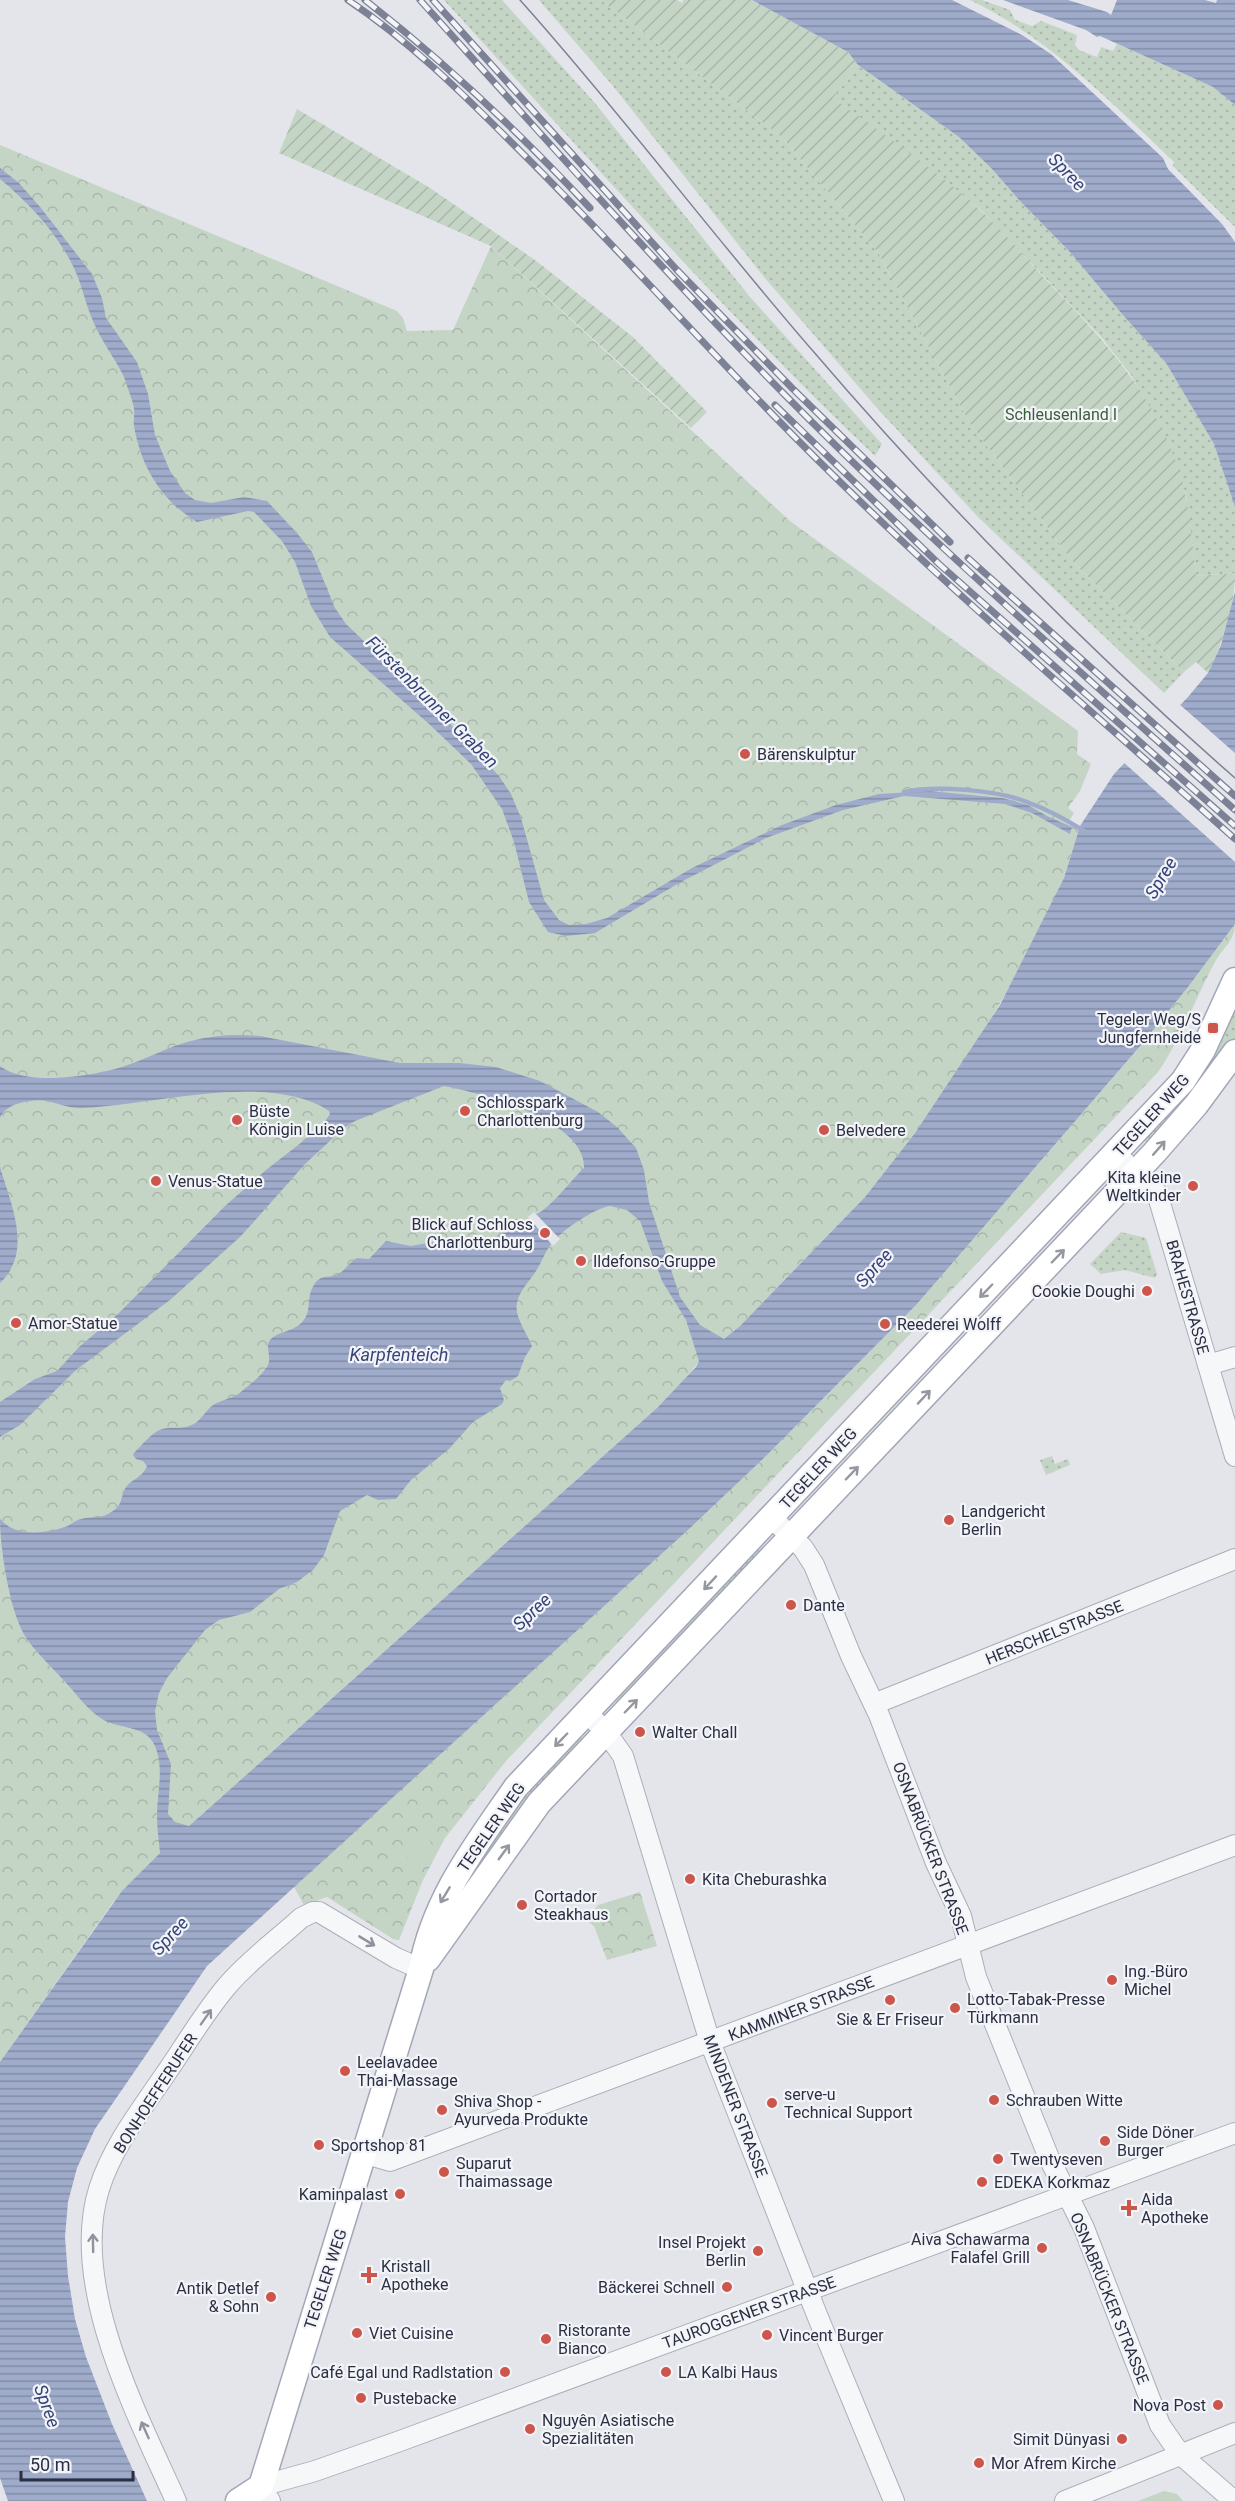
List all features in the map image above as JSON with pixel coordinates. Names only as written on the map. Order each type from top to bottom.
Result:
[{"type":"main road","name":"TEGELER WEG","points":[[266,2494],[421,1969],[426,1945],[440,1904],[472,1851],[516,1787],[1184,1081],[1203,1050],[1235,980]]},
{"type":"main road","name":"TEGELER WEG","points":[[421,1969],[539,1803],[1136,1173],[1196,1105],[1235,1052]]},
{"type":"main road","points":[[238,2501],[266,2494]]},
{"type":"street","name":"BRAHESTRASSE","points":[[1116,1154],[1157,1193],[1235,1456]]},
{"type":"street","points":[[1208,1365],[1235,1357]]},
{"type":"street","name":"OSNABRÜCKER STRASSE","points":[[772,1518],[803,1548],[814,1564],[851,1656],[874,1704],[936,1863],[961,1916],[976,1977],[1048,2158],[1084,2228],[1158,2419],[1180,2454],[1234,2501]]},
{"type":"street","name":"HERSCHELSTRASSE","points":[[874,1704],[1235,1559]]},
{"type":"street","name":"MINDENER STRASSE","points":[[587,1713],[606,1732],[622,1756],[710,2042],[807,2290],[894,2501]]},
{"type":"street","name":"KAMMINER STRASSE","points":[[366,2154],[390,2161],[1235,1845]]},
{"type":"street","name":"BONHOEFFERUFER","points":[[176,2501],[123,2382],[101,2309],[95,2276],[92,2241],[93,2216],[99,2190],[112,2159],[128,2129],[227,1985],[301,1918],[319,1911],[396,1959],[421,1969]]},
{"type":"street","name":"TAUROGGENER STRASSE","points":[[266,2494],[326,2468],[1066,2193],[1235,2133]]},
{"type":"street","points":[[1065,2501],[1235,2433]]},
{"type":"green space","points":[[444,0],[502,0],[594,102],[750,297],[882,444],[875,456],[763,346],[709,289]]},
{"type":"green space","points":[[539,0],[601,0],[783,138],[879,254],[969,422],[1074,563],[1184,672],[1164,693],[979,518],[877,408],[764,277],[613,86]]},
{"type":"green space","name":"Schleusenland I","points":[[601,0],[677,0],[682,3],[683,0],[752,0],[848,52],[858,65],[833,98],[928,166],[990,219],[1109,348],[1157,418],[1180,473],[1186,498],[1196,576],[1235,573],[1233,599],[1227,624],[1208,673],[1196,662],[1184,672],[1074,563],[969,422],[879,254],[783,138]]},
{"type":"green space","points":[[970,0],[982,0],[1010,10],[1015,20],[1032,26],[1041,21],[1077,35],[1075,45],[1079,50],[1097,57],[1101,47],[1113,51],[1117,44],[1213,87],[1235,105],[1235,227],[1173,166],[1174,162],[1078,73],[1026,33],[999,15]]},
{"type":"green space","points":[[858,65],[959,137],[1069,251],[1166,363],[1214,444],[1235,507],[1235,573],[1196,576],[1186,495],[1179,472],[1167,442],[1131,375],[1102,338],[983,212],[943,179],[833,98]]},
{"type":"green space","points":[[297,109],[430,188],[535,260],[633,337],[707,412],[691,428],[491,246],[279,153]]},
{"type":"green space","name":"Schlosspark Charlottenburg","points":[[0,145],[397,311],[403,318],[407,331],[453,330],[491,246],[790,521],[1078,731],[1077,754],[1091,764],[1080,791],[1068,808],[1074,813],[1069,821],[1080,826],[1064,878],[1016,976],[982,1034],[915,1133],[865,1197],[740,1326],[700,1360],[683,1382],[658,1407],[189,1826],[114,1901],[0,2062]]},
{"type":"green space","points":[[1235,924],[1231,939],[1216,960],[1158,1072],[506,1761],[445,1838],[423,1880],[399,1940],[393,1939],[327,1897],[304,1905],[294,1887],[688,1530],[765,1457],[917,1304],[1141,1045]]},
{"type":"green space","points":[[1235,1009],[1235,1039],[1199,1090],[1151,1147],[1141,1138]]},
{"type":"green space","points":[[1121,1232],[1146,1238],[1157,1274],[1155,1278],[1125,1270],[1101,1274],[1090,1264]]},
{"type":"green space","points":[[1052,1456],[1055,1464],[1068,1459],[1070,1465],[1046,1475],[1040,1460]]},
{"type":"green space","points":[[756,1548],[765,1556],[622,1706],[612,1696]]},
{"type":"green space","points":[[577,1734],[586,1743],[436,1937],[442,1913],[512,1806]]},
{"type":"green space","points":[[418,1834],[428,1838],[432,1848],[428,1858],[418,1862],[408,1858],[404,1848],[408,1838]]},
{"type":"green space","points":[[640,1892],[657,1946],[607,1960],[594,1926],[587,1921],[598,1905]]},
{"type":"green space","points":[[1164,2491],[1177,2494],[1183,2501],[1138,2501]]},
{"type":"water","name":"Spree","points":[[752,0],[952,0],[1022,35],[1051,54],[1163,158],[1168,169],[1222,224],[1235,242],[1235,507],[1214,444],[1166,363],[1069,251],[992,169],[959,137],[858,65],[848,52]]},
{"type":"water","points":[[1003,0],[1068,0],[1111,15],[1117,0],[1205,0],[1216,3],[1217,0],[1235,0],[1235,105],[1213,87],[1100,36],[1097,37],[1086,30]]},
{"type":"water","points":[[0,168],[19,183],[41,208],[92,274],[102,298],[106,318],[137,362],[148,394],[155,435],[170,471],[185,493],[195,500],[211,503],[244,497],[267,501],[297,533],[312,552],[335,608],[346,624],[439,712],[499,776],[511,794],[521,818],[544,900],[559,920],[569,925],[586,924],[607,918],[692,868],[782,825],[836,805],[879,794],[929,791],[1003,798],[1028,805],[1072,827],[1070,834],[1032,813],[1005,804],[904,796],[843,810],[766,838],[679,883],[595,933],[566,936],[548,932],[529,902],[514,842],[502,809],[471,764],[330,637],[311,606],[295,562],[282,541],[254,512],[248,511],[197,522],[163,493],[148,469],[137,441],[134,408],[124,377],[96,328],[73,266],[59,242],[41,219],[0,179]]},
{"type":"water","points":[[1235,592],[1235,924],[1141,1045],[917,1304],[765,1457],[688,1530],[207,1966],[95,2129],[77,2168],[68,2202],[65,2237],[75,2319],[86,2357],[112,2424],[147,2501],[8,2501],[0,2478],[0,2062],[122,1891],[160,1853],[157,1816],[160,1771],[157,1753],[150,1738],[138,1730],[108,1722],[97,1715],[83,1703],[27,1639],[16,1614],[7,1581],[0,1519],[14,1529],[39,1532],[65,1527],[79,1520],[105,1516],[116,1509],[127,1486],[145,1470],[147,1466],[143,1461],[136,1459],[133,1455],[147,1440],[162,1429],[194,1424],[213,1405],[239,1394],[263,1372],[268,1365],[269,1342],[278,1334],[299,1325],[305,1318],[311,1291],[318,1280],[340,1273],[357,1258],[369,1259],[386,1241],[411,1246],[448,1239],[469,1250],[476,1249],[503,1233],[524,1228],[533,1215],[552,1203],[584,1168],[580,1151],[568,1136],[550,1123],[505,1102],[444,1086],[355,1121],[344,1128],[306,1163],[241,1236],[170,1300],[76,1370],[20,1425],[0,1437],[0,1402],[35,1379],[57,1371],[79,1347],[118,1314],[225,1206],[266,1170],[320,1128],[330,1114],[329,1111],[304,1099],[275,1093],[243,1092],[210,1093],[83,1108],[37,1100],[12,1106],[0,1118],[0,1066],[26,1076],[42,1078],[94,1074],[122,1067],[191,1041],[217,1036],[242,1035],[260,1036],[400,1063],[460,1063],[496,1067],[540,1081],[598,1112],[617,1127],[636,1148],[644,1170],[649,1202],[680,1297],[700,1325],[724,1339],[740,1326],[865,1197],[915,1133],[1000,1005],[1064,878],[1080,826],[1114,774],[1208,673],[1221,645]],"holes":[[[610,1206],[627,1210],[640,1221],[662,1281],[686,1320],[699,1361],[696,1367],[658,1407],[189,1826],[175,1822],[168,1814],[171,1764],[157,1730],[155,1711],[159,1693],[167,1678],[205,1630],[219,1620],[250,1612],[279,1589],[297,1582],[313,1570],[324,1555],[340,1511],[367,1495],[378,1500],[396,1499],[411,1480],[449,1449],[473,1422],[502,1404],[504,1400],[500,1388],[506,1380],[510,1381],[518,1376],[532,1346],[517,1314],[518,1299],[550,1246],[571,1226],[596,1211]]]},
{"type":"water","points":[[0,1167],[13,1211],[18,1241],[16,1256],[10,1270],[0,1283]]},
{"type":"pier","points":[[1178,703],[1235,753],[1235,862],[1122,761]]},
{"type":"pier","points":[[534,1212],[560,1239],[553,1246],[528,1217]]},
{"type":"waterway","name":"Fürstenbrunner Graben","points":[[904,792],[948,789],[999,794],[1042,808],[1084,831]]},
{"type":"tram line","points":[[520,0],[862,408],[964,518],[1069,625],[1235,778]]},
{"type":"railway","points":[[348,0],[392,32],[472,104],[577,209],[774,416],[886,526],[1001,632],[1235,839]]},
{"type":"railway","points":[[365,0],[482,100],[590,208]]},
{"type":"railway","points":[[420,0],[646,249],[738,347],[839,449],[1007,606],[1235,810]]},
{"type":"railway","points":[[433,0],[676,269],[792,388],[950,542]]},
{"type":"railway","points":[[775,405],[939,564],[1235,826]]},
{"type":"railway","points":[[968,558],[1235,796]]},
{"type":"place","name":"Bärenskulptur","points":[[745,754]]},
{"type":"place","name":"Tegeler Weg/S Jungfernheide","points":[[1213,1028]]},
{"type":"place","name":"Schlosspark Charlottenburg","points":[[465,1111]]},
{"type":"place","name":"Büste Königin Luise","points":[[237,1120]]},
{"type":"place","name":"Belvedere","points":[[824,1130]]},
{"type":"place","name":"Venus-Statue","points":[[156,1181]]},
{"type":"place","name":"Kita kleine Weltkinder","points":[[1193,1186]]},
{"type":"place","name":"Blick auf Schloss Charlottenburg","points":[[545,1233]]},
{"type":"place","name":"Ildefonso-Gruppe","points":[[581,1261]]},
{"type":"place","name":"Cookie Doughi","points":[[1147,1291]]},
{"type":"place","name":"Amor-Statue","points":[[16,1323]]},
{"type":"place","name":"Reederei Wolff","points":[[885,1324]]},
{"type":"place","name":"Landgericht Berlin","points":[[949,1520]]},
{"type":"place","name":"Dante","points":[[791,1605]]},
{"type":"place","name":"Walter Chall","points":[[640,1732]]},
{"type":"place","name":"Kita Cheburashka","points":[[690,1879]]},
{"type":"place","name":"Cortador Steakhaus","points":[[522,1905]]},
{"type":"place","name":"Ing.-Büro Michel","points":[[1112,1980]]},
{"type":"place","name":"Sie & Er Friseur","points":[[890,2000]]},
{"type":"place","name":"Lotto-Tabak-Presse Türkmann","points":[[955,2008]]},
{"type":"place","name":"Leelavadee Thai-Massage","points":[[345,2071]]},
{"type":"place","name":"Schrauben Witte","points":[[994,2100]]},
{"type":"place","name":"serve-u Technical Support","points":[[772,2103]]},
{"type":"place","name":"Shiva Shop - Ayurveda Produkte","points":[[442,2110]]},
{"type":"place","name":"Side Döner Burger","points":[[1105,2141]]},
{"type":"place","name":"Sportshop 81","points":[[319,2145]]},
{"type":"place","name":"Twentyseven","points":[[998,2159]]},
{"type":"place","name":"Suparut Thaimassage","points":[[444,2172]]},
{"type":"place","name":"EDEKA Korkmaz","points":[[982,2182]]},
{"type":"place","name":"Kaminpalast","points":[[400,2194]]},
{"type":"place","name":"Aida Apotheke","points":[[1129,2208]]},
{"type":"place","name":"Aiva Schawarma Falafel Grill","points":[[1042,2248]]},
{"type":"place","name":"Insel Projekt Berlin","points":[[758,2251]]},
{"type":"place","name":"Kristall Apotheke","points":[[369,2275]]},
{"type":"place","name":"Bäckerei Schnell","points":[[727,2287]]},
{"type":"place","name":"Antik Detlef & Sohn","points":[[271,2297]]},
{"type":"place","name":"Viet Cuisine","points":[[357,2333]]},
{"type":"place","name":"Vincent Burger","points":[[767,2335]]},
{"type":"place","name":"Ristorante Bianco","points":[[546,2339]]},
{"type":"place","name":"Café Egal und Radlstation","points":[[505,2372]]},
{"type":"place","name":"LA Kalbi Haus","points":[[666,2372]]},
{"type":"place","name":"Pustebacke","points":[[361,2398]]},
{"type":"place","name":"Nova Post","points":[[1218,2405]]},
{"type":"place","name":"Nguyên Asiatische Spezialitäten","points":[[530,2429]]},
{"type":"place","name":"Simit Dünyasi","points":[[1122,2439]]},
{"type":"place","name":"Mor Afrem Kirche","points":[[979,2463]]},
{"type":"water label","name":"Karpfenteich","points":[[399,1355]]}]
